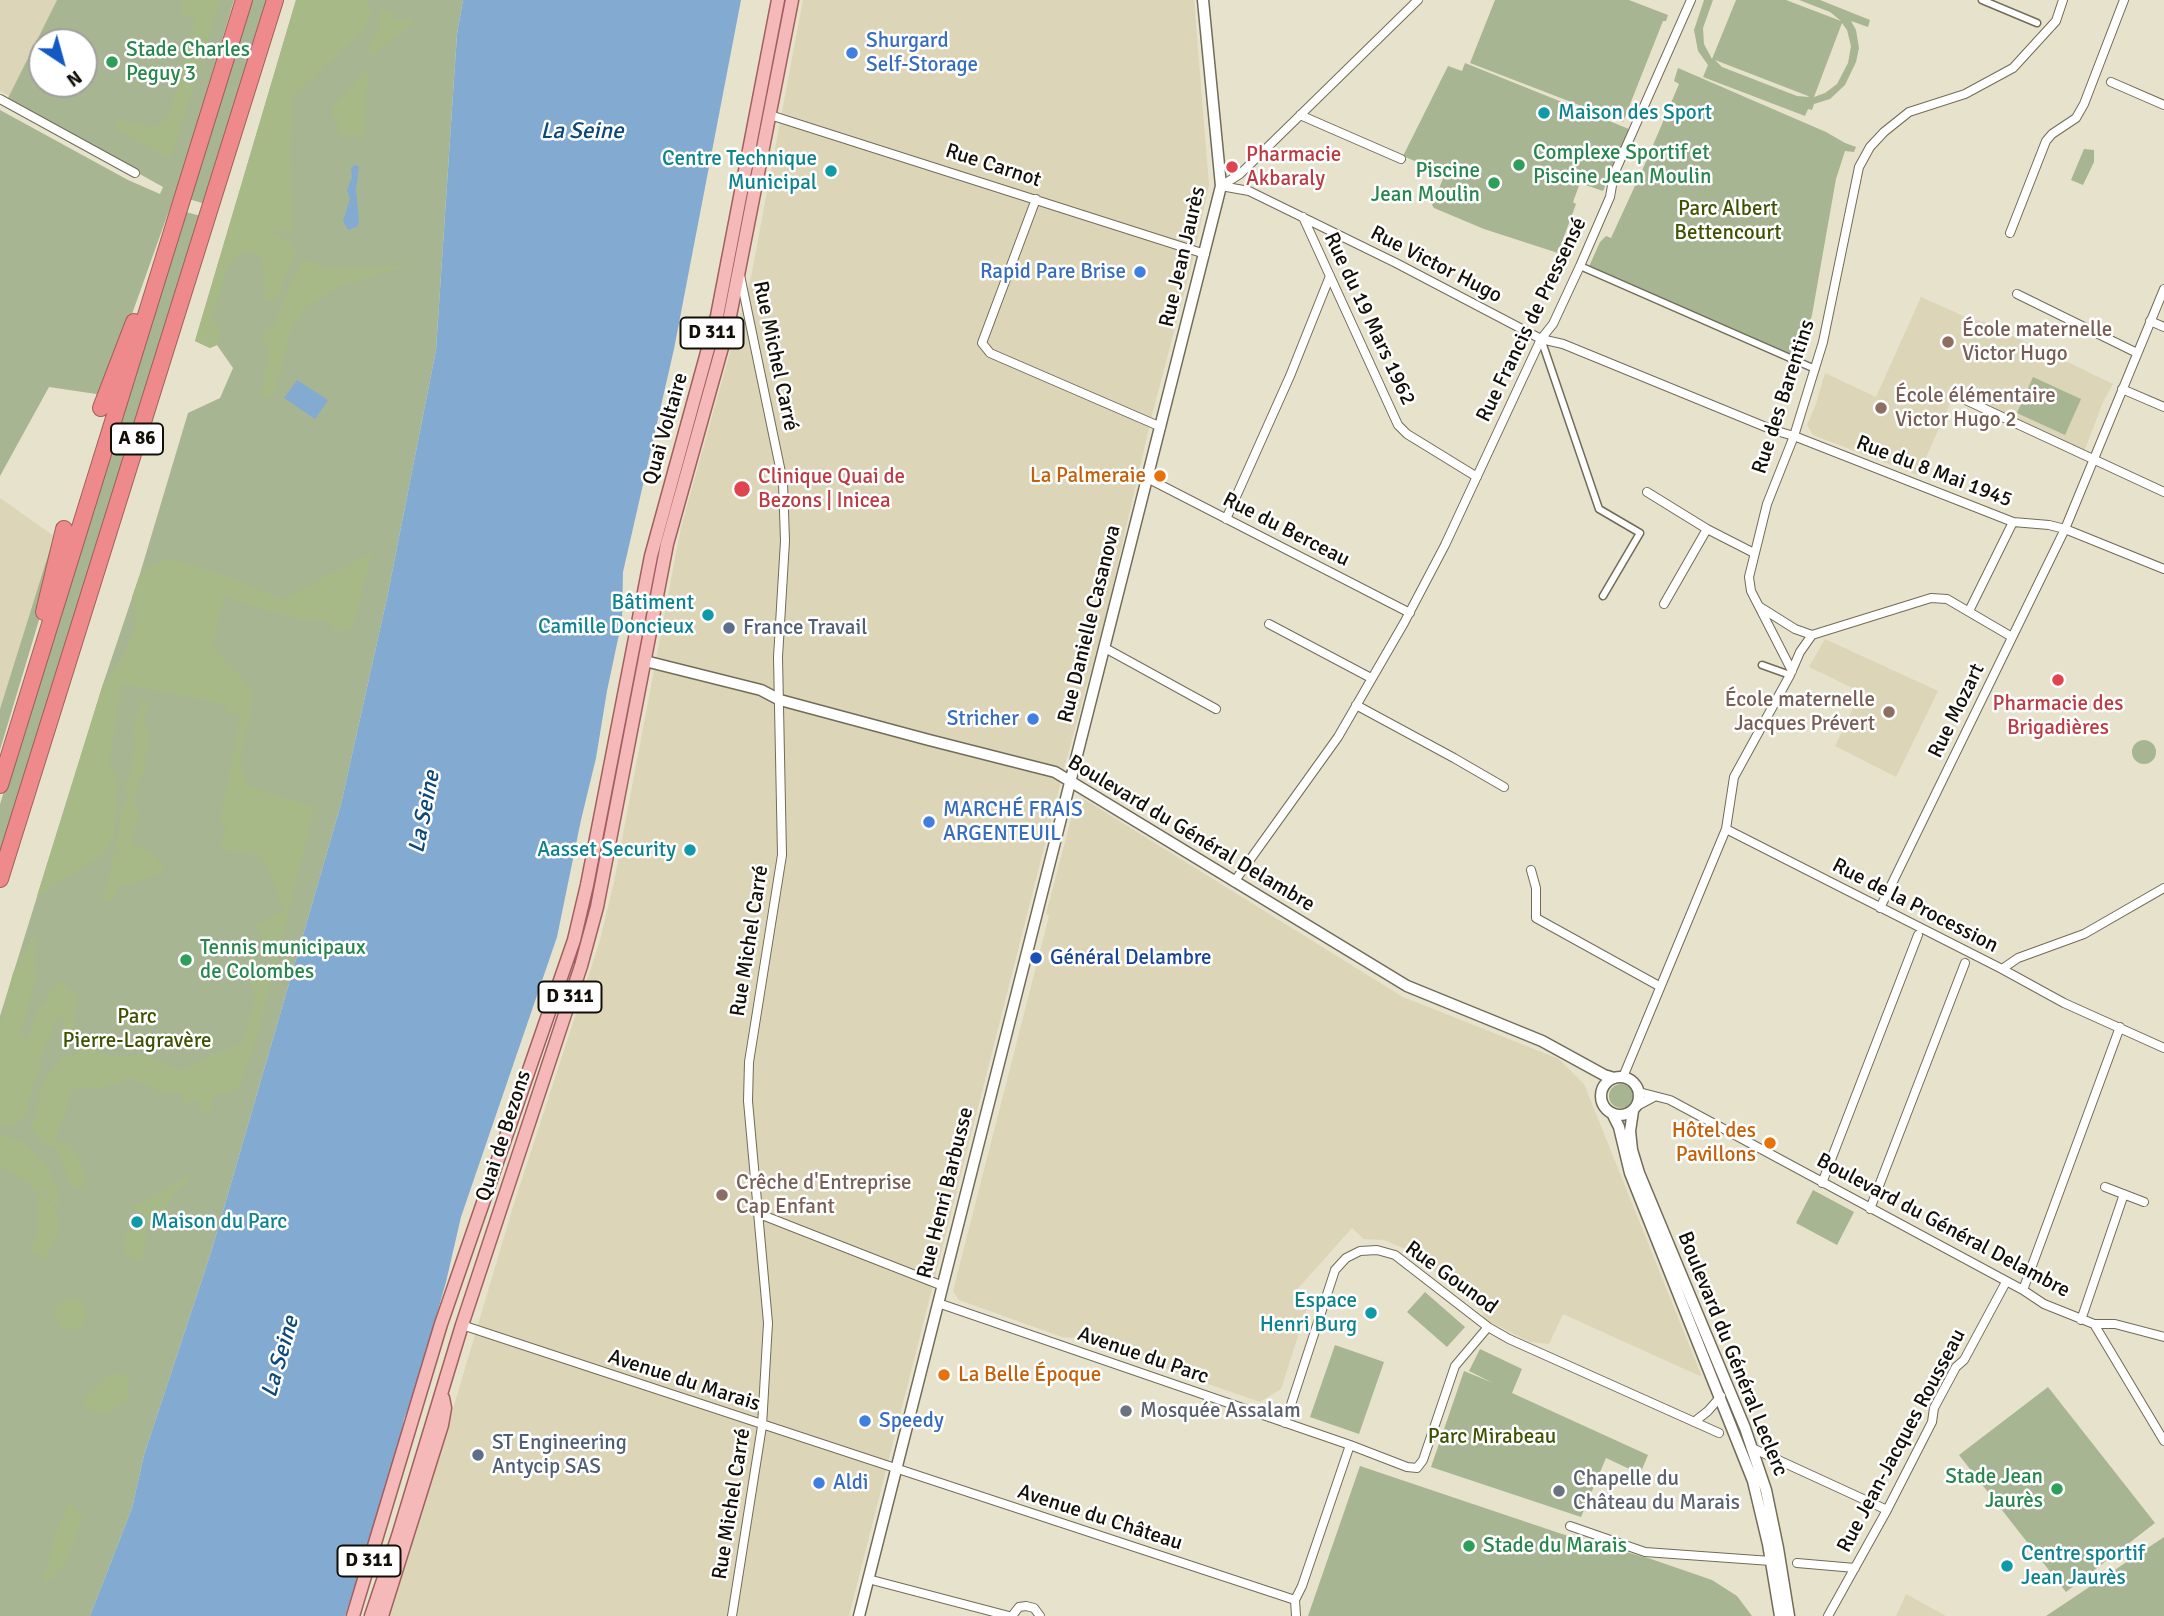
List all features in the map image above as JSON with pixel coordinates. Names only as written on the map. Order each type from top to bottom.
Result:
[{"type":"highway","name":"A 86","points":[[0,785],[244,0]]},
{"type":"highway","name":"A 86","points":[[0,879],[275,0]]},
{"type":"highway","points":[[101,408],[144,294],[154,289]]},
{"type":"highway","points":[[48,632],[41,623],[64,529]]},
{"type":"main road","name":"Quai Voltaire","points":[[636,661],[635,635],[661,516],[717,316],[778,0]]},
{"type":"main road","name":"Quai Voltaire","points":[[636,661],[728,326],[792,0]]},
{"type":"main road","name":"Quai de Bezons","points":[[353,1616],[433,1349],[574,940],[625,690],[636,661]]},
{"type":"main road","name":"Quai de Bezons","points":[[371,1616],[590,931],[636,661]]},
{"type":"main road","points":[[433,1349],[462,1325],[455,1282]]},
{"type":"main road","name":"D 311","points":[[382,1616],[442,1424],[445,1408],[442,1390]]},
{"type":"street","name":"Rue Jean Jaurès","points":[[1147,478],[1221,186],[1203,0]]},
{"type":"street","points":[[1221,186],[1240,174],[1419,0]]},
{"type":"street","name":"Rue Francis de Pressensé","points":[[1234,882],[1338,737],[1445,545],[1541,339],[1553,324],[1580,266],[1610,197],[1614,174],[1691,0]]},
{"type":"street","points":[[1982,0],[2037,23]]},
{"type":"street","name":"Rue des Barentins","points":[[1791,673],[1751,591],[1749,577],[1767,504],[1794,436],[1815,369],[1827,323],[1858,167],[1870,147],[1909,111],[1965,94],[2013,68],[2056,21],[2063,0]]},
{"type":"street","points":[[2010,233],[2046,141],[2076,118],[2084,104],[2124,0]]},
{"type":"street","points":[[2111,82],[2164,105]]},
{"type":"street","points":[[0,99],[135,173]]},
{"type":"street","name":"Rue Carnot","points":[[770,115],[1205,254]]},
{"type":"street","points":[[1300,115],[1401,159]]},
{"type":"street","name":"Rue Victor Hugo","points":[[1221,186],[1250,191],[1541,339],[1563,344],[1773,430],[1794,436]]},
{"type":"street","points":[[1036,199],[982,343],[990,354],[1161,427]]},
{"type":"street","name":"Rue du 19 Mars 1962","points":[[1303,218],[1398,425],[1407,434],[1477,477]]},
{"type":"street","points":[[1580,266],[1815,369]]},
{"type":"street","name":"Rue Michel Carré","points":[[734,1616],[762,1426],[768,1323],[748,1101],[749,1062],[782,855],[778,657],[785,541],[783,482],[740,272]]},
{"type":"street","points":[[1226,519],[1290,376],[1330,276]]},
{"type":"street","name":"Rue Mozart","points":[[1880,908],[2065,529],[2164,289]]},
{"type":"street","points":[[2017,294],[2137,353]]},
{"type":"street","points":[[2150,321],[2164,327]]},
{"type":"street","points":[[1541,339],[1599,509],[1640,533],[1603,596]]},
{"type":"street","points":[[2122,389],[2164,407]]},
{"type":"street","points":[[1957,396],[2164,492]]},
{"type":"street","name":"Rue du 8 Mai 1945","points":[[1794,436],[2013,522],[2065,529],[2164,569]]},
{"type":"street","name":"Rue du Berceau","points":[[1147,478],[1410,612]]},
{"type":"street","name":"Rue Danielle Casanova","points":[[1071,779],[1147,478]]},
{"type":"street","points":[[1647,492],[1707,529],[1754,553]]},
{"type":"street","points":[[1969,611],[2013,522]]},
{"type":"street","points":[[1664,604],[1707,529]]},
{"type":"street","points":[[1760,607],[1795,629],[1812,635],[1931,598],[1947,599],[2012,636]]},
{"type":"street","points":[[1269,624],[1371,678]]},
{"type":"street","points":[[1654,1097],[1623,1115],[1612,1113],[1603,1104],[1602,1091],[1605,1084],[1618,1077],[1726,829],[1734,777],[1800,652],[1812,635]]},
{"type":"street","points":[[1105,648],[1216,709]]},
{"type":"street","name":"Boulevard du Général Delambre","points":[[636,661],[761,690],[780,699],[1055,772],[1071,779],[1234,882],[1407,986],[1542,1041],[1604,1075],[1618,1077]]},
{"type":"street","points":[[1762,665],[1791,673]]},
{"type":"street","points":[[1356,705],[1504,787]]},
{"type":"street","name":"Rue Henri Barbusse","points":[[859,1616],[1071,779]]},
{"type":"street","name":"Rue de la Procession","points":[[1726,829],[1880,908],[1919,932],[2002,969],[2018,958],[2084,934],[2164,888]]},
{"type":"street","points":[[1531,870],[1536,888],[1536,918],[1659,986]]},
{"type":"street","points":[[1822,1183],[1919,932]]},
{"type":"street","points":[[1870,1209],[1965,962]]},
{"type":"street","points":[[2002,969],[2064,1003],[2164,1048]]},
{"type":"street","points":[[2023,1290],[2120,1027]]},
{"type":"street","name":"Boulevard du Général Delambre","points":[[1576,1059],[1602,1091]]},
{"type":"street","points":[[1618,1077],[1635,1083],[1639,1091],[1635,1108]]},
{"type":"street","name":"Boulevard du Général Delambre","points":[[1639,1091],[1670,1100],[2023,1290],[2044,1304],[2094,1324],[2115,1324],[2164,1337]]},
{"type":"street","name":"Boulevard du Général Leclerc","points":[[1635,1108],[1630,1131],[1637,1166],[1752,1448],[1771,1510],[1789,1616]]},
{"type":"street","name":"Boulevard du Général Leclerc","points":[[1612,1113],[1619,1127],[1630,1173],[1753,1481],[1780,1616]]},
{"type":"street","points":[[2105,1187],[2144,1202]]},
{"type":"street","points":[[2081,1320],[2124,1194]]},
{"type":"street","points":[[757,1213],[943,1286]]},
{"type":"street","name":"Rue Gounod","points":[[1285,1423],[1335,1270],[1346,1258],[1360,1251],[1377,1250],[1395,1255],[1488,1327],[1510,1339],[1719,1433]]},
{"type":"street","name":"Rue Jean-Jacques Rousseau","points":[[1828,1616],[1888,1510],[1932,1422],[1934,1408],[1956,1367],[1964,1360],[2006,1282]]},
{"type":"street","name":"Avenue du Parc","points":[[938,1303],[1407,1467],[1417,1468],[1423,1460],[1455,1366],[1488,1327]]},
{"type":"street","points":[[2094,1324],[2164,1441]]},
{"type":"street","name":"Avenue du Marais","points":[[462,1325],[896,1469]]},
{"type":"street","points":[[1694,1422],[1721,1396]]},
{"type":"street","points":[[1296,1616],[1295,1600],[1350,1446]]},
{"type":"street","points":[[1752,1448],[1888,1510]]},
{"type":"street","name":"Avenue du Château","points":[[896,1469],[1295,1600]]},
{"type":"street","points":[[1570,1527],[1645,1552],[1771,1561]]},
{"type":"street","points":[[1797,1563],[1855,1568]]},
{"type":"street","points":[[868,1579],[1010,1616],[1018,1608],[1026,1606],[1034,1608],[1040,1616]]},
{"type":"shaded area","points":[[0,0],[57,0],[43,28],[28,28],[28,58],[9,96],[0,91]]},
{"type":"shaded area","points":[[803,0],[1194,0],[1209,185],[1106,615],[1065,765],[849,1616],[387,1616],[431,1483],[512,1210],[600,940],[614,882],[681,527],[751,277]]},
{"type":"shaded area","points":[[1921,297],[1968,318],[1984,322],[2113,384],[2103,402],[2084,452],[1988,409],[1972,392],[1958,386],[1918,475],[1813,435],[1807,425],[1825,373],[1876,397]]},
{"type":"shaded area","points":[[0,498],[54,536],[0,709]]},
{"type":"shaded area","name":"École maternelle Jacques Prévert","points":[[1825,639],[1938,691],[1896,777],[1835,746],[1861,692],[1809,667]]},
{"type":"shaded area","points":[[1084,799],[1403,997],[1559,1059],[1584,1084],[1702,1377],[1563,1314],[1549,1344],[1530,1342],[1484,1319],[1482,1311],[1410,1251],[1384,1240],[1364,1239],[1352,1228],[1293,1294],[1307,1308],[1281,1389],[1260,1402],[959,1300],[953,1291],[1049,916],[1046,914],[1074,808],[1077,802]]},
{"type":"shaded area","points":[[1906,1594],[1946,1616],[1896,1616]]},
{"type":"green space","points":[[57,0],[234,0],[180,180],[103,395],[49,387],[0,476],[0,110],[128,180],[160,194],[163,187],[7,100],[28,58],[28,98],[98,98],[98,28],[43,28]]},
{"type":"green space","points":[[184,0],[221,0],[171,159],[114,128],[118,120],[153,127],[168,119],[195,17],[181,15],[180,3]]},
{"type":"green space","points":[[251,0],[268,0],[205,204],[189,199]]},
{"type":"green space","name":"Parc Pierre-Lagravère","points":[[296,0],[463,0],[457,34],[436,350],[387,598],[341,804],[212,1249],[144,1455],[132,1508],[90,1616],[0,1616],[0,1016],[188,413],[220,398],[233,368],[217,345],[210,348],[195,341]]},
{"type":"green space","points":[[296,0],[365,0],[371,11],[366,28],[294,96],[290,144],[294,233],[275,230],[273,233],[292,242],[296,255],[280,293],[271,301],[264,295],[262,259],[259,256],[243,252],[234,259],[227,268],[212,319],[221,330],[217,345],[210,348],[195,341]]},
{"type":"green space","points":[[1495,0],[1629,0],[1668,15],[1666,21],[1663,21],[1623,122],[1470,63]]},
{"type":"green space","points":[[1704,0],[1713,0],[1703,28],[1704,44],[1712,59],[1736,0],[1786,0],[1841,21],[1830,12],[1799,0],[1820,0],[1870,20],[1868,27],[1851,21],[1856,30],[1859,48],[1856,62],[1845,85],[1830,99],[1814,104],[1805,116],[1703,77],[1708,65],[1698,51],[1694,30]],"holes":[[[1842,23],[1847,30],[1851,46],[1848,63],[1837,84],[1814,97]],[[1715,60],[1808,96],[1809,97],[1797,96],[1722,67]]]},
{"type":"green space","points":[[392,10],[397,21],[412,18],[414,23],[372,55],[369,46],[378,29],[379,11]]},
{"type":"green space","name":"Complexe Sportif et Piscine Jean Moulin","points":[[1465,63],[1629,129],[1603,191],[1580,183],[1573,202],[1576,204],[1558,253],[1484,229],[1434,208],[1432,205],[1445,174],[1403,156],[1448,66],[1462,71]]},
{"type":"green space","name":"Parc Albert Bettencourt","points":[[1678,68],[1856,147],[1854,152],[1845,151],[1836,179],[1812,315],[1799,360],[1586,273],[1600,242],[1606,236],[1611,238],[1645,164],[1679,84],[1674,81]]},
{"type":"green space","points":[[365,71],[368,72],[365,136],[338,136],[337,118],[332,117],[333,106]]},
{"type":"green space","points":[[2084,149],[2094,150],[2094,162],[2083,185],[2071,180]]},
{"type":"green space","points":[[186,212],[201,216],[0,861],[0,804]]},
{"type":"green space","points":[[303,260],[331,268],[411,265],[342,285],[307,307],[292,327],[275,391],[267,400],[262,395],[268,347],[264,344],[264,331],[274,325],[293,277]]},
{"type":"green space","points":[[2033,377],[2081,399],[2065,435],[2017,413]]},
{"type":"green space","points":[[54,536],[45,600],[0,750],[0,709]]},
{"type":"green space","points":[[372,553],[352,629],[336,632],[328,620],[304,621],[224,597],[213,646],[255,693],[240,762],[249,786],[315,807],[257,1038],[237,1091],[216,1094],[211,1102],[211,1111],[207,1114],[200,1110],[199,1100],[184,1103],[180,1092],[167,1095],[130,1078],[102,1088],[72,1089],[56,1140],[72,1147],[80,1159],[87,1184],[80,1189],[71,1187],[56,1148],[43,1143],[31,1128],[40,1087],[60,1059],[72,1056],[79,1050],[80,1045],[110,1056],[145,1055],[181,1070],[243,1042],[255,996],[247,974],[272,961],[256,925],[283,911],[274,883],[260,856],[221,849],[226,824],[220,822],[240,715],[226,712],[226,705],[123,684],[109,764],[118,778],[114,836],[101,858],[37,896],[103,684],[125,653],[136,622],[132,597],[139,577],[152,565],[169,559],[219,573],[282,599]]},
{"type":"green space","points":[[140,700],[147,701],[149,706],[143,720],[147,725],[150,746],[144,757],[146,771],[137,782],[134,800],[139,812],[132,843],[157,857],[164,868],[161,873],[139,882],[118,886],[113,899],[108,902],[103,899],[112,865],[111,856],[120,854],[114,847],[119,834],[120,813],[128,797],[124,783],[130,778],[135,744],[133,731]]},
{"type":"green space","points":[[2144,740],[2153,743],[2156,752],[2153,761],[2144,764],[2135,761],[2132,752],[2135,743]]},
{"type":"green space","points":[[37,936],[34,962],[37,975],[20,1035],[28,1037],[38,1008],[46,1002],[49,992],[56,984],[62,981],[77,997],[74,1027],[70,1042],[64,1042],[61,1034],[65,1018],[61,1016],[55,1023],[42,1056],[41,1068],[33,1085],[26,1114],[17,1124],[0,1125],[0,1024],[13,973],[31,939]]},
{"type":"green space","points":[[1621,1084],[1630,1087],[1633,1096],[1630,1105],[1621,1108],[1612,1105],[1609,1096],[1612,1087]]},
{"type":"green space","points":[[0,1133],[24,1143],[46,1164],[57,1186],[60,1203],[58,1206],[44,1191],[38,1192],[0,1164]]},
{"type":"green space","points":[[191,1174],[189,1181],[171,1196],[164,1218],[159,1217],[148,1224],[144,1215],[131,1208]]},
{"type":"green space","points":[[1813,1190],[1854,1212],[1837,1245],[1796,1223]]},
{"type":"green space","points":[[38,1194],[43,1194],[59,1219],[57,1237],[45,1260],[31,1251],[38,1234]]},
{"type":"green space","points":[[146,1226],[143,1258],[137,1262],[124,1252],[126,1230],[136,1232]]},
{"type":"green space","points":[[1425,1292],[1465,1327],[1447,1347],[1407,1312]]},
{"type":"green space","points":[[71,1298],[82,1303],[87,1314],[82,1325],[71,1330],[60,1325],[55,1314],[60,1303]]},
{"type":"green space","points":[[1335,1345],[1384,1362],[1359,1434],[1310,1417]]},
{"type":"green space","name":"Parc Mirabeau","points":[[1480,1349],[1522,1369],[1512,1393],[1648,1455],[1640,1474],[1606,1458],[1581,1517],[1431,1467],[1464,1371],[1493,1383],[1469,1371]]},
{"type":"green space","points":[[116,1373],[130,1375],[131,1379],[126,1383],[130,1400],[116,1406],[108,1415],[90,1410],[84,1399],[107,1376]]},
{"type":"green space","name":"Stade Jean Jaurès","points":[[2048,1387],[2155,1523],[2066,1592],[1959,1455]]},
{"type":"green space","name":"Stade du Marais","points":[[1360,1466],[1562,1534],[1651,1559],[1712,1580],[1737,1596],[1752,1616],[1308,1616]]},
{"type":"green space","points":[[68,1503],[83,1516],[66,1564],[57,1569],[54,1578],[44,1583],[43,1572],[50,1565],[54,1538]]},
{"type":"green space","points":[[2164,1537],[2164,1616],[2046,1616]]},
{"type":"water","name":"La Seine","points":[[463,0],[741,0],[674,349],[623,572],[622,620],[596,758],[557,937],[461,1217],[446,1282],[413,1397],[404,1419],[396,1459],[345,1616],[90,1616],[132,1508],[144,1455],[212,1249],[341,804],[387,598],[436,350],[457,34]]},
{"type":"water","points":[[354,165],[359,166],[356,191],[359,219],[358,226],[348,230],[343,221],[350,199],[347,190]]},
{"type":"water","points":[[297,380],[328,400],[315,419],[284,398]]},
{"type":"place","name":"Shurgard Self-Storage","points":[[852,53]]},
{"type":"place","name":"Stade Charles Peguy 3","points":[[112,62]]},
{"type":"place","name":"Maison des Sport","points":[[1544,113]]},
{"type":"place","name":"Complexe Sportif et Piscine Jean Moulin","points":[[1519,165]]},
{"type":"place","name":"Pharmacie Akbaraly","points":[[1232,167]]},
{"type":"place","name":"Centre Technique Municipal","points":[[831,171]]},
{"type":"place","name":"Piscine Jean Moulin","points":[[1494,183]]},
{"type":"place","name":"Rapid Pare Brise","points":[[1140,272]]},
{"type":"place","name":"École maternelle Victor Hugo","points":[[1948,342]]},
{"type":"place","name":"École élémentaire Victor Hugo 2","points":[[1881,408]]},
{"type":"place","name":"La Palmeraie","points":[[1160,476]]},
{"type":"place","name":"Clinique Quai de Bezons | Inicea","points":[[742,489]]},
{"type":"place","name":"Bâtiment Camille Doncieux","points":[[708,615]]},
{"type":"place","name":"France Travail","points":[[729,628]]},
{"type":"place","name":"Pharmacie des Brigadières","points":[[2058,680]]},
{"type":"place","name":"École maternelle Jacques Prévert","points":[[1889,712]]},
{"type":"place","name":"Stricher","points":[[1033,719]]},
{"type":"place","name":"MARCHÉ FRAIS ARGENTEUIL","points":[[929,822]]},
{"type":"place","name":"Aasset Security","points":[[690,850]]},
{"type":"place","name":"Général Delambre","points":[[1036,958]]},
{"type":"place","name":"Tennis municipaux de Colombes","points":[[186,960]]},
{"type":"place","name":"Hôtel des Pavillons","points":[[1770,1143]]},
{"type":"place","name":"Crêche d'Entreprise Cap Enfant","points":[[722,1195]]},
{"type":"place","name":"Maison du Parc","points":[[137,1222]]},
{"type":"place","name":"Espace Henri Burg","points":[[1371,1313]]},
{"type":"place","name":"La Belle Époque","points":[[944,1375]]},
{"type":"place","name":"Mosquée Assalam","points":[[1126,1411]]},
{"type":"place","name":"Speedy","points":[[865,1421]]},
{"type":"place","name":"ST Engineering Antycip SAS","points":[[478,1455]]},
{"type":"place","name":"Aldi","points":[[819,1483]]},
{"type":"place","name":"Stade Jean Jaurès","points":[[2057,1489]]},
{"type":"place","name":"Chapelle du Château du Marais","points":[[1559,1491]]},
{"type":"place","name":"Stade du Marais","points":[[1469,1546]]},
{"type":"place","name":"Centre sportif Jean Jaurès","points":[[2007,1566]]}]
